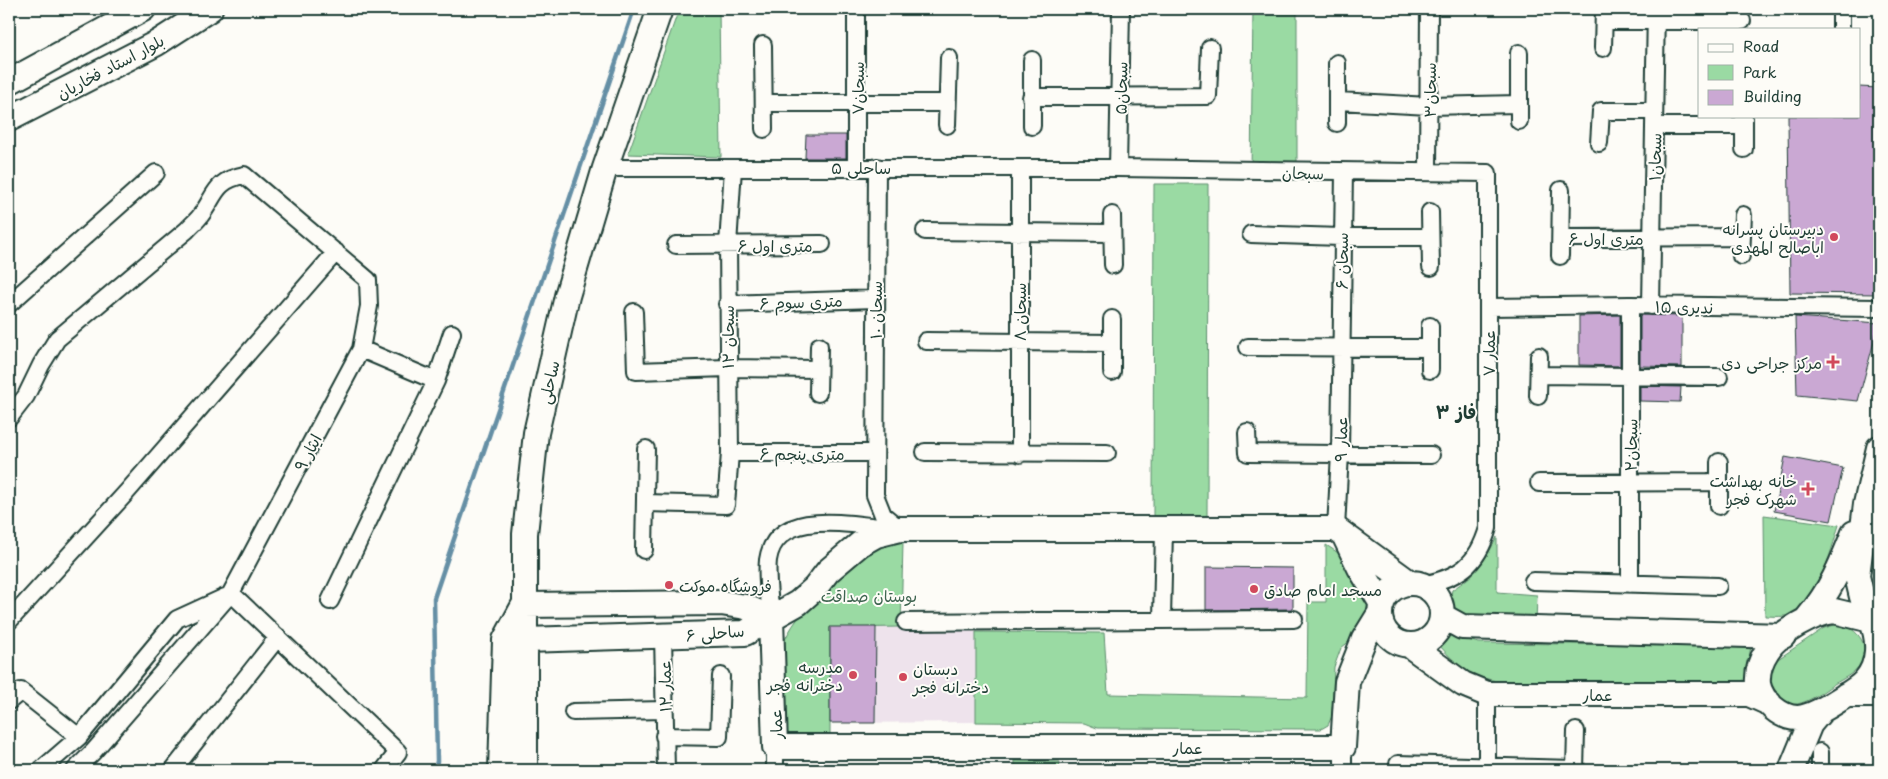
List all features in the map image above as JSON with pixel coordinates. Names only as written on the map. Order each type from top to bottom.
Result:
[{"type":"street","points":[[9,82],[143,9]]},
{"type":"street","name":"بلوار استاد فخاریان","points":[[9,119],[157,43],[210,9]]},
{"type":"street","name":"ساحلی","points":[[525,770],[526,640],[524,534],[536,433],[567,296],[605,168],[660,9]]},
{"type":"street","name":"سبحان۷","points":[[856,9],[856,166]]},
{"type":"street","name":"سبحان۵","points":[[1118,168],[1121,9]]},
{"type":"street","name":"سبحان۳","points":[[1428,172],[1429,9]]},
{"type":"street","points":[[1841,9],[1842,28]]},
{"type":"street","points":[[1603,48],[1604,15],[1656,15],[1742,19]]},
{"type":"street","name":"سبحان۱","points":[[1651,306],[1656,15]]},
{"type":"street","points":[[763,45],[764,129]]},
{"type":"street","points":[[1031,97],[1208,96],[1210,48]]},
{"type":"street","points":[[1338,101],[1518,112],[1519,53]]},
{"type":"street","points":[[947,126],[949,58]]},
{"type":"street","points":[[1032,60],[1032,126]]},
{"type":"street","points":[[1337,62],[1337,123]]},
{"type":"street","points":[[765,103],[947,103]]},
{"type":"street","points":[[1599,143],[1601,111],[1654,118],[1744,121],[1744,149]]},
{"type":"street","name":"ساحلی ۵","points":[[605,168],[856,166],[1020,169],[1118,168]]},
{"type":"street","name":"سبحان ۱۰","points":[[877,167],[875,495],[882,516],[900,529]]},
{"type":"street","name":"سبحان ۱۲","points":[[645,503],[726,505],[730,453],[727,368],[728,245],[733,168]]},
{"type":"street","name":"سبحان","points":[[1118,168],[1488,173]]},
{"type":"street","name":"سبحان ۸","points":[[1020,169],[1020,454]]},
{"type":"street","name":"سبحان ۶","points":[[1341,349],[1341,237],[1344,172]]},
{"type":"street","points":[[9,304],[156,173]]},
{"type":"street","name":"عمار ۷","points":[[1415,584],[1447,580],[1472,562],[1482,548],[1488,528],[1488,173]]},
{"type":"street","name":"ایثار ۹","points":[[9,418],[26,396],[56,340],[187,230],[201,215],[213,192],[232,177],[244,175],[368,280],[369,306],[361,349],[231,594],[179,651],[93,752],[75,770]]},
{"type":"street","points":[[1560,256],[1561,190]]},
{"type":"street","points":[[1430,212],[1431,267]]},
{"type":"street","points":[[1741,256],[1743,215]]},
{"type":"street","points":[[1112,216],[1113,265]]},
{"type":"street","points":[[925,231],[1112,234]]},
{"type":"street","points":[[1251,234],[1341,237],[1430,236]]},
{"type":"street","name":"۶ متری اول","points":[[1561,238],[1742,237]]},
{"type":"street","name":"۶ متری اول","points":[[676,246],[822,244]]},
{"type":"street","points":[[9,621],[126,493],[336,252]]},
{"type":"street","name":"۶ متری سوم","points":[[728,304],[875,299]]},
{"type":"street","name":"سبحان۲","points":[[1630,306],[1630,584]]},
{"type":"street","name":"ندیری ۱۵","points":[[1488,307],[1879,308]]},
{"type":"street","points":[[634,312],[636,371],[818,368]]},
{"type":"street","points":[[1112,319],[1112,372]]},
{"type":"street","points":[[1430,326],[1430,370]]},
{"type":"street","points":[[330,601],[436,382],[452,333]]},
{"type":"street","points":[[926,341],[1112,343]]},
{"type":"street","points":[[818,393],[819,346]]},
{"type":"street","points":[[1248,347],[1430,348]]},
{"type":"street","points":[[361,349],[436,382]]},
{"type":"street","name":"عمار ۹","points":[[1341,349],[1341,533]]},
{"type":"street","points":[[1538,396],[1539,356]]},
{"type":"street","points":[[1539,375],[1719,377]]},
{"type":"street","points":[[1247,432],[1248,453],[1431,455]]},
{"type":"street","points":[[1791,770],[1810,724],[1820,712],[1866,681],[1872,671],[1878,642],[1876,629],[1862,597],[1857,576],[1866,504],[1879,448]]},
{"type":"street","points":[[644,550],[646,449]]},
{"type":"street","points":[[925,452],[1107,453]]},
{"type":"street","name":"۶ متری پنجم","points":[[730,453],[875,453]]},
{"type":"street","points":[[1719,462],[1719,506]]},
{"type":"street","points":[[1539,483],[1719,482]]},
{"type":"street","points":[[1805,621],[1826,596],[1838,573],[1866,504]]},
{"type":"street","points":[[900,529],[876,534],[860,544],[828,571],[815,588],[804,598],[771,618],[768,562],[771,551],[784,533],[817,521],[900,529],[1341,533],[1437,597],[1441,606],[1442,616],[1439,626],[1427,640],[1404,643],[1374,653],[1360,665],[1347,682]]},
{"type":"street","points":[[1162,619],[1164,530]]},
{"type":"street","points":[[1341,533],[1381,609],[1385,630],[1404,643]]},
{"type":"street","points":[[1533,581],[1718,586]]},
{"type":"street","points":[[1344,770],[1343,746],[1347,682],[1364,639],[1395,587],[1415,584]]},
{"type":"street","points":[[41,770],[79,737],[177,619],[231,594],[398,752],[384,770]]},
{"type":"street","name":"ساحلی ۶","points":[[524,605],[721,603],[746,606],[771,618]]},
{"type":"street","points":[[501,770],[505,640],[524,605]]},
{"type":"street","points":[[1786,770],[1785,739],[1773,707],[1758,684],[1759,670],[1769,648],[1805,621],[1822,612],[1834,611],[1876,629]]},
{"type":"street","points":[[1442,616],[1462,627],[1783,636]]},
{"type":"street","name":"ساحلی ۶","points":[[526,640],[745,633],[771,618]]},
{"type":"street","name":"عمار","points":[[771,618],[775,747],[1343,746]]},
{"type":"street","points":[[906,622],[1294,619]]},
{"type":"street","name":"عمار ۱۲","points":[[663,636],[666,770]]},
{"type":"street","points":[[173,770],[278,637]]},
{"type":"street","name":"عمار","points":[[1404,643],[1463,684],[1487,694],[1749,694],[1773,707]]},
{"type":"street","points":[[664,736],[719,737],[721,676]]},
{"type":"street","points":[[1487,694],[1487,768]]},
{"type":"street","points":[[1846,695],[1879,695]]},
{"type":"street","points":[[15,696],[79,737]]},
{"type":"street","points":[[1773,707],[1787,716],[1799,718],[1820,712]]},
{"type":"street","points":[[573,712],[664,710]]},
{"type":"street","points":[[1398,767],[1575,770],[1576,731]]},
{"type":"street","points":[[775,747],[775,770]]},
{"type":"street","points":[[1820,752],[1820,770]]},
{"type":"shaded area","name":"دبستان دخترانه فجر","points":[[830,627],[974,628],[976,632],[976,722],[830,723]]},
{"type":"green space","points":[[679,9],[719,9],[721,157],[628,154]]},
{"type":"green space","points":[[1253,9],[1297,9],[1297,171],[1251,171]]},
{"type":"green space","points":[[1154,184],[1208,184],[1207,516],[1153,516]]},
{"type":"green space","points":[[1764,515],[1839,525],[1827,564],[1814,591],[1796,611],[1785,616],[1765,616]]},
{"type":"green space","points":[[1879,532],[1879,600],[1873,575]]},
{"type":"green space","points":[[1497,537],[1497,592],[1537,595],[1536,624],[1502,624],[1478,620],[1458,612],[1449,605],[1452,590],[1479,568]]},
{"type":"green space","name":"بوستان صداقت","points":[[889,542],[903,542],[901,627],[830,628],[830,739],[781,740],[778,700],[779,659],[793,625],[806,608],[839,575],[857,561]]},
{"type":"green space","points":[[1326,545],[1343,556],[1369,606],[1368,617],[1360,633],[1341,648],[1334,667],[1332,716],[1328,725],[1321,729],[1097,728],[1084,723],[976,722],[976,632],[1104,633],[1108,694],[1307,698],[1308,602],[1326,602]]},
{"type":"green space","points":[[1838,624],[1852,629],[1861,639],[1864,652],[1859,666],[1848,676],[1802,703],[1785,703],[1778,699],[1770,686],[1769,679],[1771,668],[1775,661],[1824,628]]},
{"type":"green space","points":[[1443,630],[1460,638],[1479,643],[1751,646],[1745,681],[1497,681],[1477,676],[1456,663],[1436,642],[1437,635]]},
{"type":"green space","points":[[1015,761],[1060,762],[1059,770],[1015,770]]},
{"type":"building","name":"دبیرستان پسرانه اباصالح المهدی","points":[[1860,87],[1879,88],[1879,294],[1790,293],[1788,118],[1860,118]]},
{"type":"building","points":[[806,135],[846,135],[846,158],[805,158]]},
{"type":"building","points":[[1620,315],[1620,366],[1579,365],[1579,316]]},
{"type":"building","points":[[1640,315],[1682,316],[1682,367],[1640,366]]},
{"type":"building","name":"مرکز جراحی دی","points":[[1795,317],[1879,323],[1858,401],[1797,395]]},
{"type":"building","points":[[1640,386],[1681,387],[1680,402],[1640,401]]},
{"type":"building","name":"خانه بهداشت شهرک فجر","points":[[1785,457],[1843,468],[1831,521],[1774,511]]},
{"type":"building","points":[[1206,567],[1293,568],[1293,609],[1206,610]]},
{"type":"building","name":"مدرسه دخترانه فجر","points":[[830,627],[876,627],[875,723],[830,723]]},
{"type":"waterway","points":[[435,770],[437,761],[434,598],[634,9]]},
{"type":"place","name":"دبیرستان پسرانه اباصالح المهدی","points":[[1834,237]]},
{"type":"place","name":"مرکز جراحی دی","points":[[1833,362]]},
{"type":"place","name":"خانه بهداشت شهرک فجر","points":[[1808,489]]},
{"type":"place","name":"فروشگاه موکت","points":[[669,585]]},
{"type":"place","name":"مسجد امام صادق","points":[[1254,589]]},
{"type":"place","name":"مدرسه دخترانه فجر","points":[[853,675]]},
{"type":"place","name":"دبستان دخترانه فجر","points":[[903,677]]},
{"type":"district","name":"فاز ۳","points":[[1456,411]]}]
